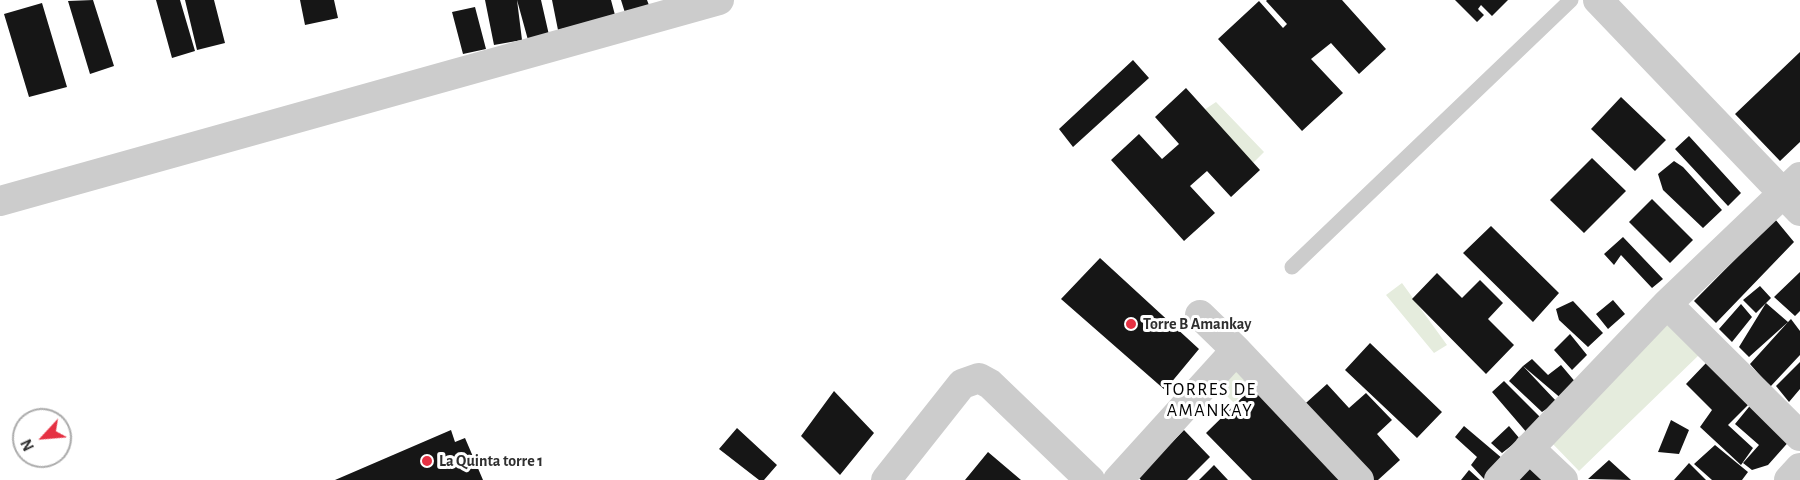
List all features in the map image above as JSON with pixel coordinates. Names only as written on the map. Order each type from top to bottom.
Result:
[{"type":"street","points":[[0,201],[719,0]]},
{"type":"street","points":[[1499,480],[1667,304],[1794,195],[1598,0]]},
{"type":"street","points":[[1667,304],[1800,436]]},
{"type":"street","points":[[1200,315],[1359,480]]},
{"type":"street","points":[[1118,480],[1236,350]]},
{"type":"street","points":[[886,480],[962,384],[979,378],[990,384],[1090,480]]},
{"type":"street","points":[[1529,448],[1563,480]]},
{"type":"street","points":[[1788,480],[1800,468]]},
{"type":"lane","points":[[1292,267],[1571,0]]},
{"type":"green space","points":[[1216,102],[1264,152],[1251,165],[1204,110]]},
{"type":"green space","points":[[1402,283],[1447,345],[1434,353],[1386,295]]},
{"type":"green space","points":[[1665,322],[1700,354],[1579,471],[1550,441]]},
{"type":"green space","points":[[1236,365],[1253,383],[1234,403],[1216,385]]},
{"type":"building","points":[[93,0],[114,66],[90,74],[68,1]]},
{"type":"building","points":[[156,0],[180,0],[195,51],[172,58]]},
{"type":"building","points":[[185,0],[214,0],[225,43],[197,50]]},
{"type":"building","points":[[300,0],[334,0],[338,18],[305,25]]},
{"type":"building","points":[[485,0],[517,0],[522,40],[494,45]]},
{"type":"building","points":[[517,0],[541,0],[549,35],[528,40]]},
{"type":"building","points":[[552,0],[611,0],[615,15],[558,30]]},
{"type":"building","points":[[621,0],[647,0],[650,8],[626,16]]},
{"type":"building","points":[[1267,0],[1342,0],[1386,49],[1359,74],[1331,43],[1311,59],[1343,93],[1302,131],[1218,39],[1259,1],[1283,28],[1287,24]]},
{"type":"building","points":[[1455,0],[1508,0],[1492,16],[1481,5],[1478,9],[1484,15],[1477,22]]},
{"type":"building","points":[[42,3],[67,87],[29,97],[4,14]]},
{"type":"building","points":[[475,7],[486,49],[463,54],[452,12]]},
{"type":"building","points":[[1800,52],[1800,142],[1780,161],[1735,114]]},
{"type":"building","points":[[1133,60],[1149,78],[1073,147],[1059,129]]},
{"type":"building","points":[[1186,88],[1260,170],[1231,197],[1207,171],[1190,186],[1215,213],[1184,241],[1111,160],[1139,134],[1162,159],[1179,144],[1155,117]]},
{"type":"building","points":[[1621,97],[1666,140],[1635,171],[1591,129]]},
{"type":"building","points":[[1689,136],[1741,193],[1728,206],[1675,149]]},
{"type":"building","points":[[1592,158],[1626,191],[1584,233],[1550,200]]},
{"type":"building","points":[[1674,161],[1683,167],[1722,210],[1703,228],[1663,190],[1658,174]]},
{"type":"building","points":[[1652,199],[1693,240],[1670,263],[1629,222]]},
{"type":"building","points":[[1775,219],[1794,242],[1716,323],[1694,301]]},
{"type":"building","points":[[1491,226],[1559,293],[1533,322],[1463,253]]},
{"type":"building","points":[[1623,237],[1663,279],[1652,288],[1621,255],[1614,265],[1604,254]]},
{"type":"building","name":"Torre B Amankay","points":[[1100,258],[1199,349],[1165,390],[1061,299]]},
{"type":"building","points":[[1800,272],[1800,311],[1795,316],[1774,297]]},
{"type":"building","points":[[1437,273],[1462,298],[1480,280],[1503,303],[1488,319],[1514,345],[1486,374],[1412,299]]},
{"type":"building","points":[[1760,286],[1771,298],[1756,313],[1743,300]]},
{"type":"building","points":[[1613,300],[1625,314],[1608,329],[1596,314]]},
{"type":"building","points":[[1573,301],[1603,333],[1588,347],[1559,320],[1556,309]]},
{"type":"building","points":[[1766,303],[1788,322],[1749,357],[1739,347]]},
{"type":"building","points":[[1741,304],[1752,317],[1732,342],[1719,329]]},
{"type":"building","points":[[1791,319],[1800,331],[1800,355],[1770,387],[1750,364]]},
{"type":"building","points":[[1570,334],[1587,355],[1572,370],[1554,350]]},
{"type":"building","points":[[1370,343],[1442,412],[1417,438],[1345,370]]},
{"type":"building","points":[[1532,359],[1548,375],[1561,365],[1577,384],[1563,400],[1523,366]]},
{"type":"building","points":[[1707,362],[1749,404],[1728,425],[1753,448],[1741,465],[1700,427],[1712,410],[1686,384]]},
{"type":"building","points":[[1800,362],[1800,389],[1789,402],[1776,386]]},
{"type":"building","points":[[1523,366],[1557,402],[1542,412],[1509,381]]},
{"type":"building","points":[[1504,381],[1540,417],[1528,434],[1492,392]]},
{"type":"building","points":[[1327,384],[1349,408],[1366,393],[1392,420],[1377,434],[1400,460],[1378,480],[1361,480],[1297,411]]},
{"type":"building","points":[[1255,385],[1347,480],[1252,480],[1206,433]]},
{"type":"building","points":[[834,391],[874,433],[840,475],[801,436]]},
{"type":"building","points":[[1753,402],[1792,438],[1768,465],[1752,470],[1743,463],[1759,445],[1735,424]]},
{"type":"building","points":[[1671,420],[1689,430],[1679,454],[1658,452]]},
{"type":"building","points":[[1464,426],[1503,459],[1484,479],[1471,465],[1477,457],[1455,437]]},
{"type":"building","points":[[1509,426],[1520,439],[1502,453],[1491,443]]},
{"type":"building","points":[[737,428],[777,465],[764,480],[759,480],[719,449]]},
{"type":"building","name":"La Quinta torre 1","points":[[451,430],[455,442],[465,438],[483,480],[335,480]]},
{"type":"building","points":[[1184,430],[1210,457],[1187,480],[1141,480],[1138,477]]},
{"type":"building","points":[[1715,445],[1748,472],[1742,480],[1712,480],[1694,464]]},
{"type":"building","points":[[988,452],[1021,480],[965,480]]},
{"type":"building","points":[[1609,460],[1631,480],[1588,479]]},
{"type":"building","points":[[1689,463],[1706,480],[1674,480]]},
{"type":"building","points":[[1214,465],[1228,480],[1199,480]]},
{"type":"building","points":[[1529,467],[1544,480],[1514,480]]},
{"type":"building","points":[[1469,470],[1480,480],[1461,480]]},
{"type":"place","name":"Torre B Amankay","points":[[1131,324]]},
{"type":"place","name":"La Quinta torre 1","points":[[427,461]]},
{"type":"district","name":"TORRES DE AMANKAY","points":[[1210,400]]}]
